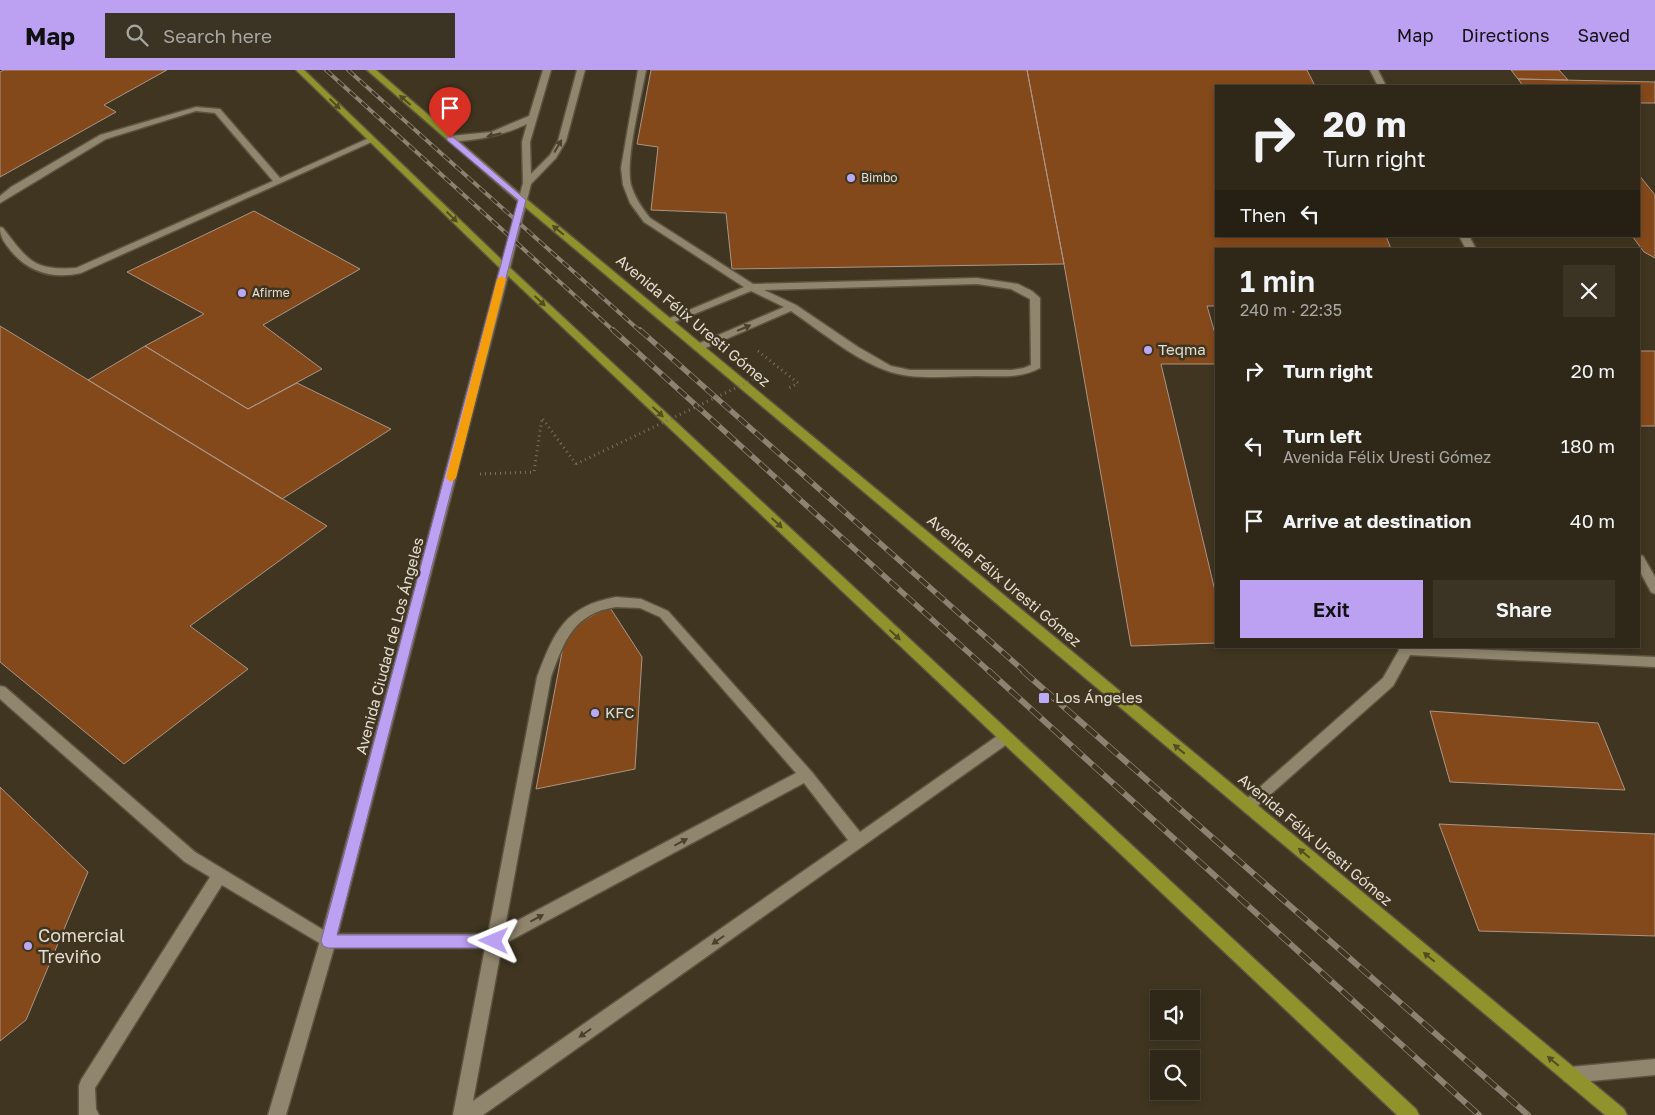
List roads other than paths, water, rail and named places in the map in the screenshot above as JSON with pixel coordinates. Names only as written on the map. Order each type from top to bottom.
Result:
[{"type":"main road","points":[[300,70],[505,268],[1410,1115]]},
{"type":"main road","name":"Avenida Félix Uresti Gómez","points":[[370,70],[522,200],[1618,1115]]},
{"type":"street","name":"Avenida Ciudad de Los Ángeles","points":[[277,1115],[328,941],[452,474],[527,183],[526,142],[547,70]]},
{"type":"street","name":"Avenida Ciudad de Los Ángeles","points":[[527,183],[562,142],[581,70]]},
{"type":"street","points":[[642,70],[625,168],[627,185],[634,203],[647,220],[751,287],[792,307],[888,368],[910,373],[1012,373],[1027,371],[1036,366],[1035,298],[1024,289],[1009,284],[977,282],[751,287],[668,321]]},
{"type":"street","points":[[1374,70],[1382,85]]},
{"type":"street","points":[[0,200],[14,189],[103,138],[196,109],[217,111],[278,181]]},
{"type":"street","points":[[450,138],[480,138],[505,132],[534,117]]},
{"type":"street","points":[[0,230],[26,264],[43,271],[58,273],[78,271],[372,140]]},
{"type":"street","points":[[699,347],[792,307]]},
{"type":"street","points":[[1640,561],[1655,589]]},
{"type":"street","points":[[462,1115],[544,676],[563,634],[583,610],[599,603],[644,602],[664,614],[806,775],[858,842]]},
{"type":"street","points":[[1248,806],[1388,682],[1405,648],[1655,662]]},
{"type":"street","points":[[0,691],[190,857],[328,941],[494,941],[806,775]]},
{"type":"street","points":[[468,1115],[1005,738]]},
{"type":"street","points":[[90,1115],[87,1114],[87,1086],[220,875]]},
{"type":"street","points":[[1570,1075],[1655,1067]]},
{"type":"railway","points":[[326,70],[615,332]]},
{"type":"railway","points":[[348,70],[641,332]]},
{"type":"railway","points":[[613,330],[990,672]]},
{"type":"railway","points":[[640,330],[1025,672]]},
{"type":"railway","points":[[989,671],[1479,1115]]},
{"type":"railway","points":[[1023,671],[1528,1115]]},
{"type":"place","name":"Bimbo","points":[[851,178]]},
{"type":"place","name":"Afirme","points":[[242,293]]},
{"type":"place","name":"Teqma","points":[[1148,350]]},
{"type":"place","name":"Los Ángeles","points":[[1044,698]]},
{"type":"place","name":"KFC","points":[[595,713]]},
{"type":"place","name":"Comercial Treviño","points":[[28,946]]}]
